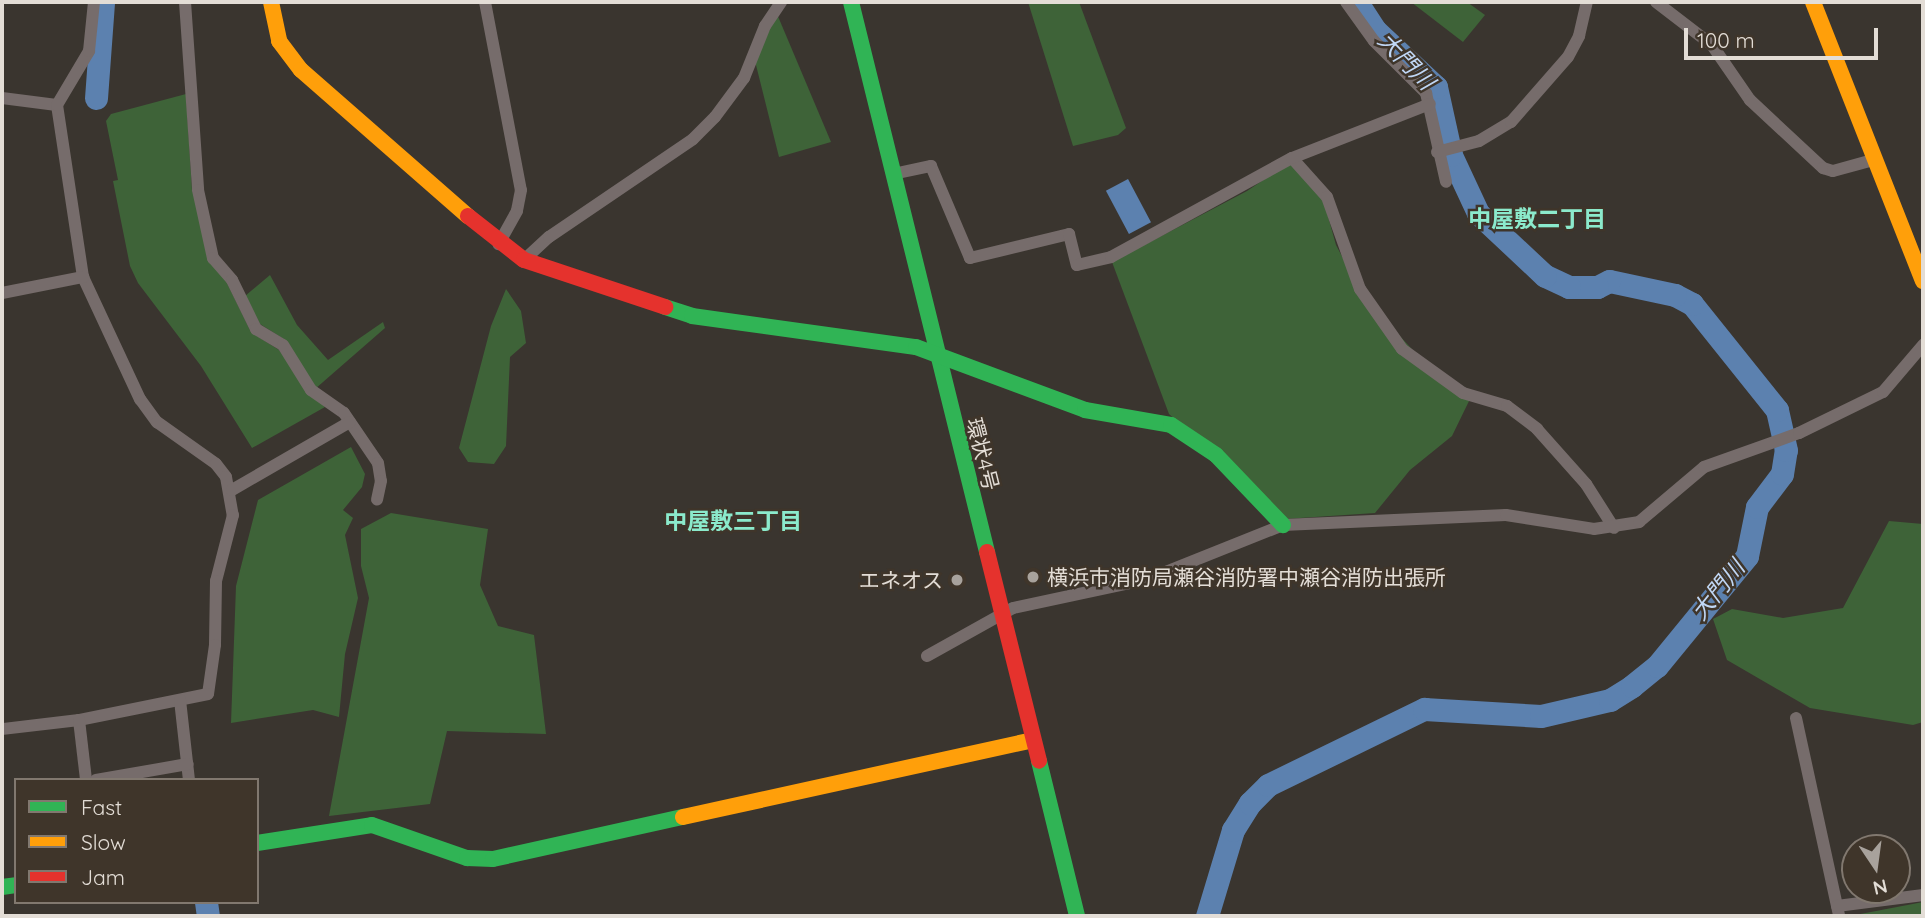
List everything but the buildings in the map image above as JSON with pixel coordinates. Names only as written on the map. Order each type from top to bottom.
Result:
[{"type":"street","points":[[2,729],[79,720],[208,695],[215,645],[216,581],[233,515],[232,490],[216,464],[147,411],[83,277],[57,105],[89,51],[94,2]]},
{"type":"street","points":[[185,2],[198,190],[214,258],[232,280],[256,329],[283,345],[311,390],[350,422],[378,463],[381,481],[377,500]]},
{"type":"street","points":[[271,2],[279,41],[302,70],[499,244],[524,260],[692,316],[812,330],[916,347],[1044,391],[1085,410],[1171,425],[1216,455],[1283,525]]},
{"type":"street","points":[[485,2],[521,190],[517,211],[499,244]]},
{"type":"street","points":[[524,260],[549,237],[693,139],[716,117],[744,78],[765,26],[781,2]]},
{"type":"street","name":"環状4号","points":[[851,2],[1077,916]]},
{"type":"street","points":[[1346,2],[1374,41],[1422,85],[1446,151],[1446,182]]},
{"type":"street","points":[[1446,151],[1479,141],[1511,122],[1568,57],[1579,36],[1587,2]]},
{"type":"street","points":[[1656,2],[1712,45],[1750,100],[1823,169],[1833,171],[1873,160]]},
{"type":"street","points":[[1813,2],[1873,160],[1923,278]]},
{"type":"street","points":[[2,98],[57,105]]},
{"type":"street","points":[[893,174],[931,166],[970,258],[1069,234],[1077,265],[1111,257],[1292,158],[1430,104]]},
{"type":"street","points":[[1292,158],[1327,197],[1360,289],[1402,349],[1463,393],[1507,406],[1537,429],[1586,484],[1614,528]]},
{"type":"street","points":[[2,293],[83,277]]},
{"type":"street","points":[[927,656],[1000,613],[1148,579],[1283,525],[1506,515],[1594,529],[1639,522],[1704,467],[1784,438],[1883,392],[1923,345]]},
{"type":"street","points":[[232,490],[350,422]]},
{"type":"street","points":[[180,700],[189,778]]},
{"type":"street","points":[[1796,718],[1838,911],[1923,895]]},
{"type":"street","points":[[79,720],[86,778]]},
{"type":"street","points":[[259,843],[372,825],[467,858],[493,859],[1032,740]]},
{"type":"street","points":[[108,778],[188,764]]},
{"type":"green space","points":[[1028,2],[1079,2],[1126,128],[1118,135],[1073,146]]},
{"type":"green space","points":[[1411,2],[1467,2],[1485,15],[1463,42]]},
{"type":"green space","points":[[777,14],[831,142],[779,157],[755,61]]},
{"type":"green space","points":[[186,94],[192,190],[227,283],[251,332],[279,350],[325,407],[252,448],[201,366],[138,283],[130,266],[113,181],[118,180],[106,121],[111,114]]},
{"type":"green space","points":[[1292,161],[1317,177],[1336,245],[1363,296],[1421,359],[1470,399],[1452,436],[1410,470],[1375,513],[1285,519],[1169,414],[1112,262],[1247,191]]},
{"type":"green space","points":[[270,275],[297,325],[328,360],[383,322],[385,328],[315,389],[287,341],[260,324],[245,296]]},
{"type":"green space","points":[[506,289],[521,311],[526,343],[510,357],[506,446],[494,464],[468,462],[459,448],[491,326]]},
{"type":"green space","points":[[351,447],[365,474],[362,487],[343,510],[353,518],[345,535],[358,598],[345,654],[339,717],[313,710],[231,723],[236,586],[258,500]]},
{"type":"green space","points":[[391,513],[488,529],[480,585],[498,626],[534,635],[546,734],[447,731],[430,804],[329,816],[369,598],[361,566],[361,529]]},
{"type":"green space","points":[[1889,521],[1923,524],[1923,722],[1913,725],[1810,708],[1727,660],[1713,619],[1732,609],[1783,618],[1843,608]]},
{"type":"green space","points":[[1923,902],[1923,916],[1850,916]]},
{"type":"water","points":[[1128,179],[1151,222],[1129,234],[1106,191]]},
{"type":"waterway","points":[[96,98],[103,2]]},
{"type":"waterway","name":"大門川","points":[[1207,916],[1233,830],[1250,803],[1268,785],[1424,709],[1541,716],[1610,700],[1657,666],[1747,556],[1757,507],[1782,474],[1786,450],[1777,410],[1692,304],[1675,295],[1609,281],[1597,287],[1569,287],[1545,276],[1478,213],[1451,155],[1436,87],[1375,30],[1357,2]]},
{"type":"waterway","points":[[206,904],[208,916]]},
{"type":"traffic: fast","points":[[851,2],[987,552]]},
{"type":"traffic: fast","points":[[665,307],[692,316],[916,347],[1085,410],[1171,425],[1216,455],[1283,525]]},
{"type":"traffic: fast","points":[[1039,761],[1077,916]]},
{"type":"traffic: fast","points":[[259,843],[372,825],[467,858],[493,859],[683,817]]},
{"type":"traffic: fast","points":[[2,887],[14,885]]},
{"type":"traffic: slow","points":[[271,2],[279,41],[301,70],[468,216]]},
{"type":"traffic: slow","points":[[1813,2],[1923,281]]},
{"type":"traffic: slow","points":[[683,817],[1032,740]]},
{"type":"traffic: jam","points":[[468,216],[524,260],[665,307]]},
{"type":"traffic: jam","points":[[987,552],[1039,761]]},
{"type":"place","name":"横浜市消防局瀬谷消防署中瀬谷消防出張所","points":[[1033,577]]},
{"type":"place","name":"エネオス","points":[[957,580]]},
{"type":"district","name":"中屋敷二丁目","points":[[1537,219]]},
{"type":"district","name":"中屋敷三丁目","points":[[733,521]]}]
